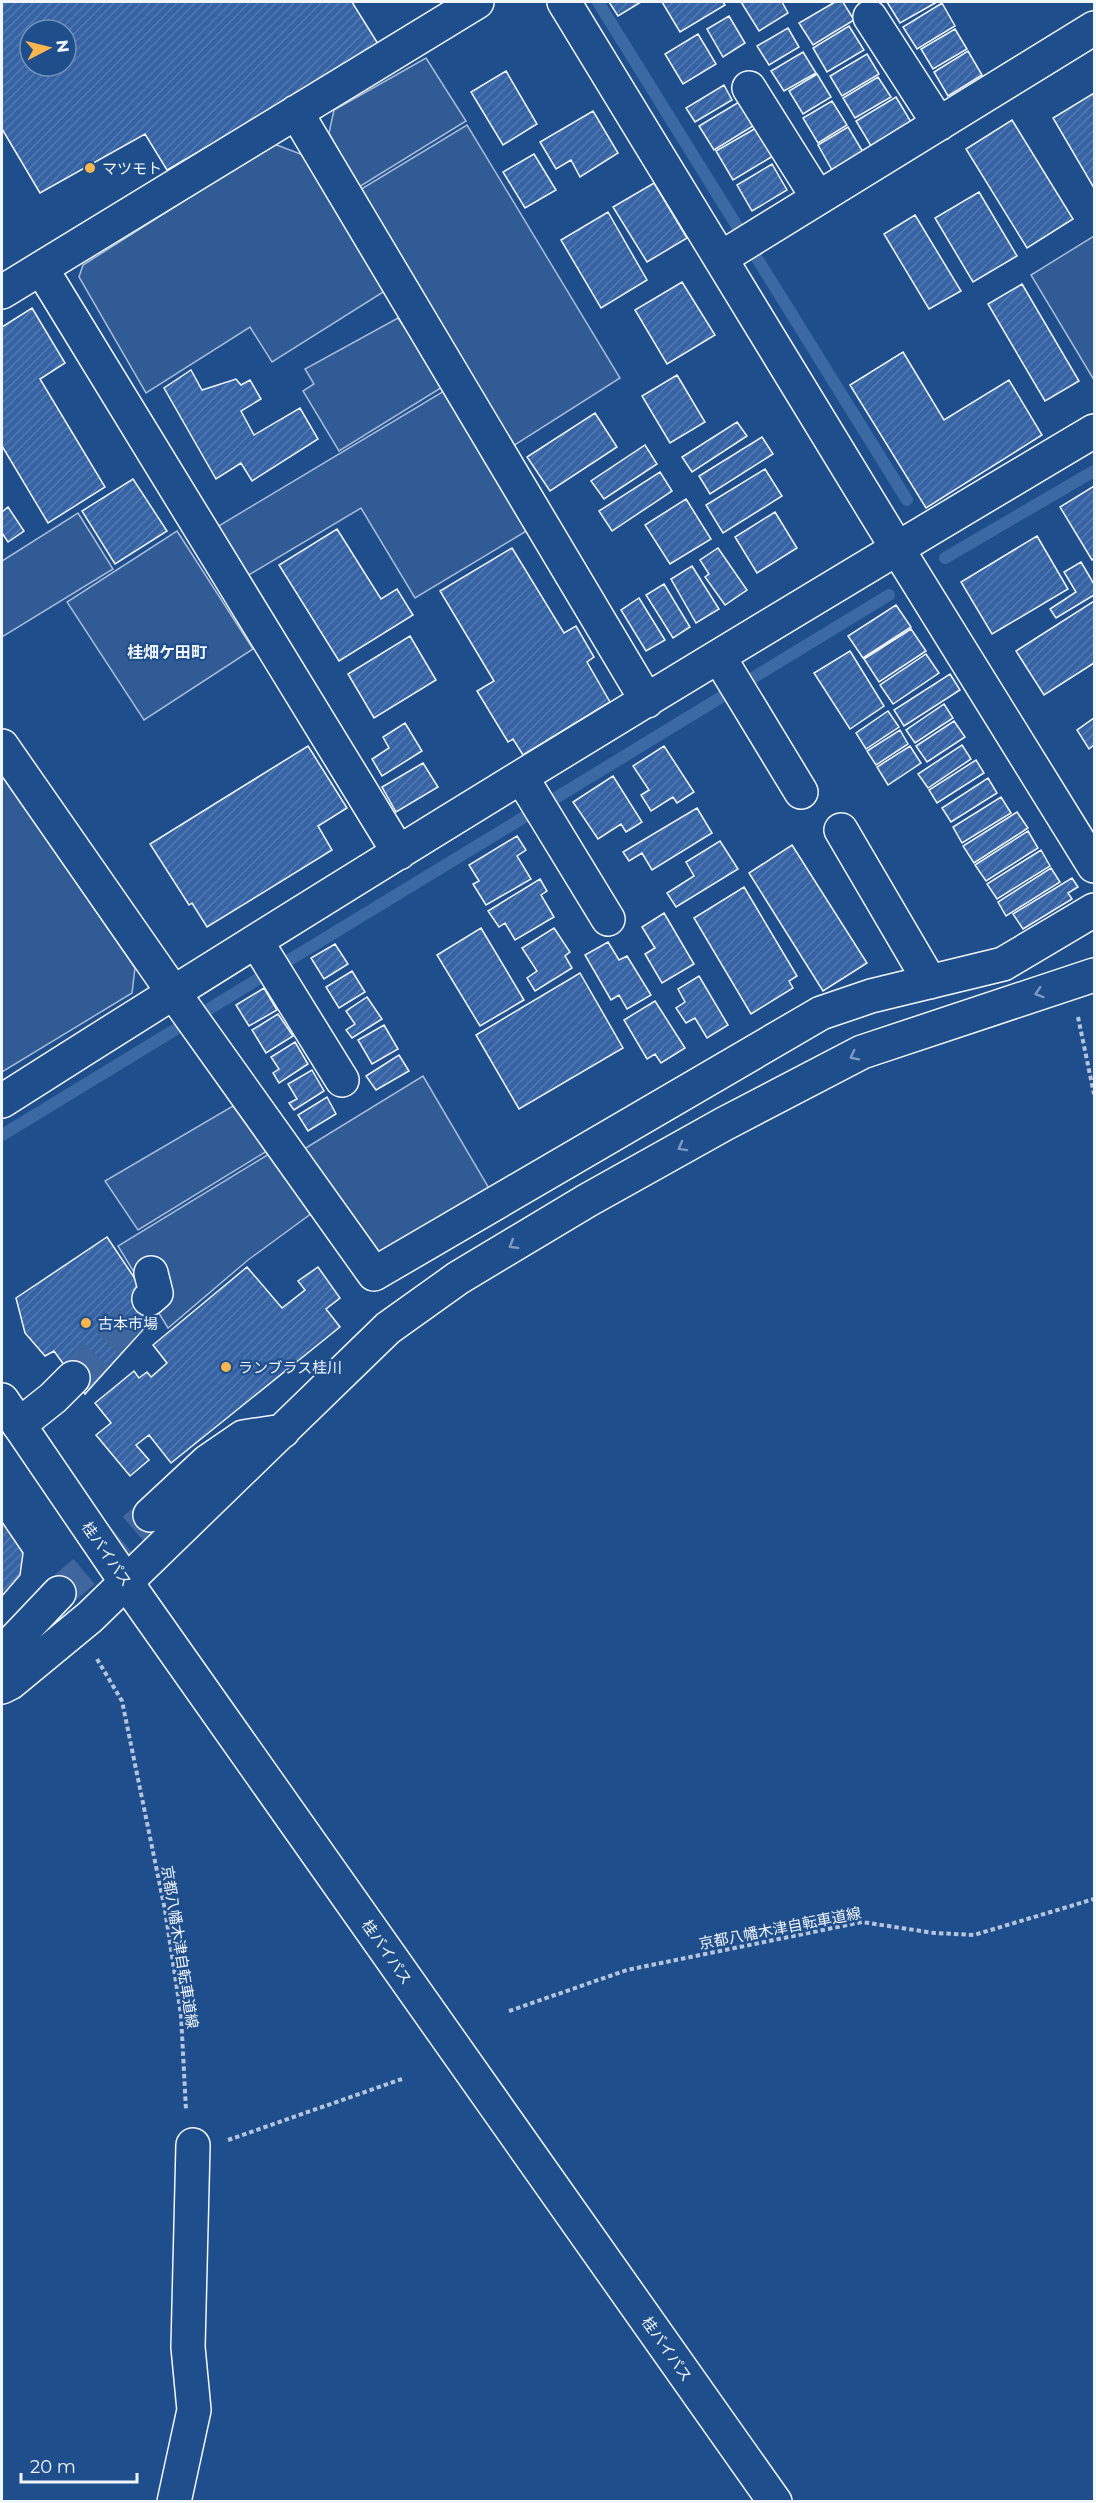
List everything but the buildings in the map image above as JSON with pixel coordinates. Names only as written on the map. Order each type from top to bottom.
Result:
[{"type":"main road","points":[[2,292],[477,2]]},
{"type":"main road","points":[[564,2],[897,548],[1095,866]]},
{"type":"main road","points":[[870,17],[939,124]]},
{"type":"main road","points":[[721,258],[1095,28]]},
{"type":"main road","points":[[749,88],[818,198]]},
{"type":"main road","points":[[296,112],[647,701]]},
{"type":"main road","points":[[41,268],[399,853]]},
{"type":"main road","points":[[2,1101],[172,992],[399,853],[535,799],[647,701],[732,678],[897,548],[1095,431]]},
{"type":"main road","points":[[732,678],[801,792]]},
{"type":"main road","points":[[2,746],[172,992],[374,1274],[821,1012],[871,996],[1003,964],[1095,910]]},
{"type":"main road","points":[[535,799],[608,919]]},
{"type":"main road","points":[[841,830],[930,982]]},
{"type":"main road","points":[[256,942],[342,1080]]},
{"type":"main road","points":[[2,1687],[10,1683],[90,1617],[388,1328],[458,1278],[685,1146],[862,1052],[1090,977]]},
{"type":"main road","points":[[10,1413],[53,1398],[73,1378]]},
{"type":"main road","name":"桂バイパス","points":[[10,1413],[126,1582],[775,2502]]},
{"type":"main road","points":[[150,1515],[208,1461],[243,1437],[283,1431]]},
{"type":"main road","points":[[2,1653],[59,1593]]},
{"type":"main road","points":[[174,2502],[194,2410],[188,2347],[194,2145]]},
{"type":"path","points":[[1090,977],[1077,1019],[1095,1094]]},
{"type":"path","name":"京都八幡木津自転車道線","points":[[95,1655],[122,1701],[165,1910],[181,2015],[187,2130],[189,2139],[194,2145]]},
{"type":"path","name":"京都八幡木津自転車道線","points":[[509,2011],[627,1970],[862,1922],[934,1933],[974,1935],[1095,1899]]},
{"type":"path","points":[[194,2145],[205,2147],[402,2079]]},
{"type":"shaded area","points":[[426,58],[466,121],[359,187],[329,133],[334,110]]},
{"type":"shaded area","points":[[467,125],[620,378],[510,448],[358,191]]},
{"type":"shaded area","points":[[274,144],[306,156],[388,289],[272,362],[250,327],[146,393],[79,277],[83,265]]},
{"type":"shaded area","points":[[1094,236],[1094,380],[1031,275]]},
{"type":"shaded area","points":[[398,318],[444,386],[339,451],[303,391],[314,384],[305,369]]},
{"type":"shaded area","points":[[444,391],[528,530],[415,598],[361,508],[247,576],[217,527]]},
{"type":"shaded area","points":[[78,513],[113,569],[2,637],[2,561]]},
{"type":"shaded area","points":[[177,531],[253,649],[144,720],[67,602]]},
{"type":"shaded area","points":[[2,775],[135,968],[132,993],[2,1072]]},
{"type":"shaded area","points":[[423,1076],[490,1190],[375,1256],[304,1149]]},
{"type":"shaded area","points":[[233,1106],[267,1151],[138,1230],[105,1181]]},
{"type":"shaded area","points":[[269,1154],[312,1213],[248,1260],[168,1328],[118,1246]]},
{"type":"waterway","points":[[598,2],[907,500]]},
{"type":"waterway","points":[[945,558],[1094,471]]},
{"type":"waterway","points":[[2,1135],[889,595]]},
{"type":"tunnel","points":[[73,1378],[149,1299]]},
{"type":"tunnel","points":[[59,1593],[150,1515]]},
{"type":"place","name":"マツモト","points":[[90,168]]},
{"type":"place","name":"古本市場","points":[[86,1323]]},
{"type":"place","name":"ランブラス桂川","points":[[226,1367]]},
{"type":"district","name":"桂畑ケ田町","points":[[167,652]]}]
